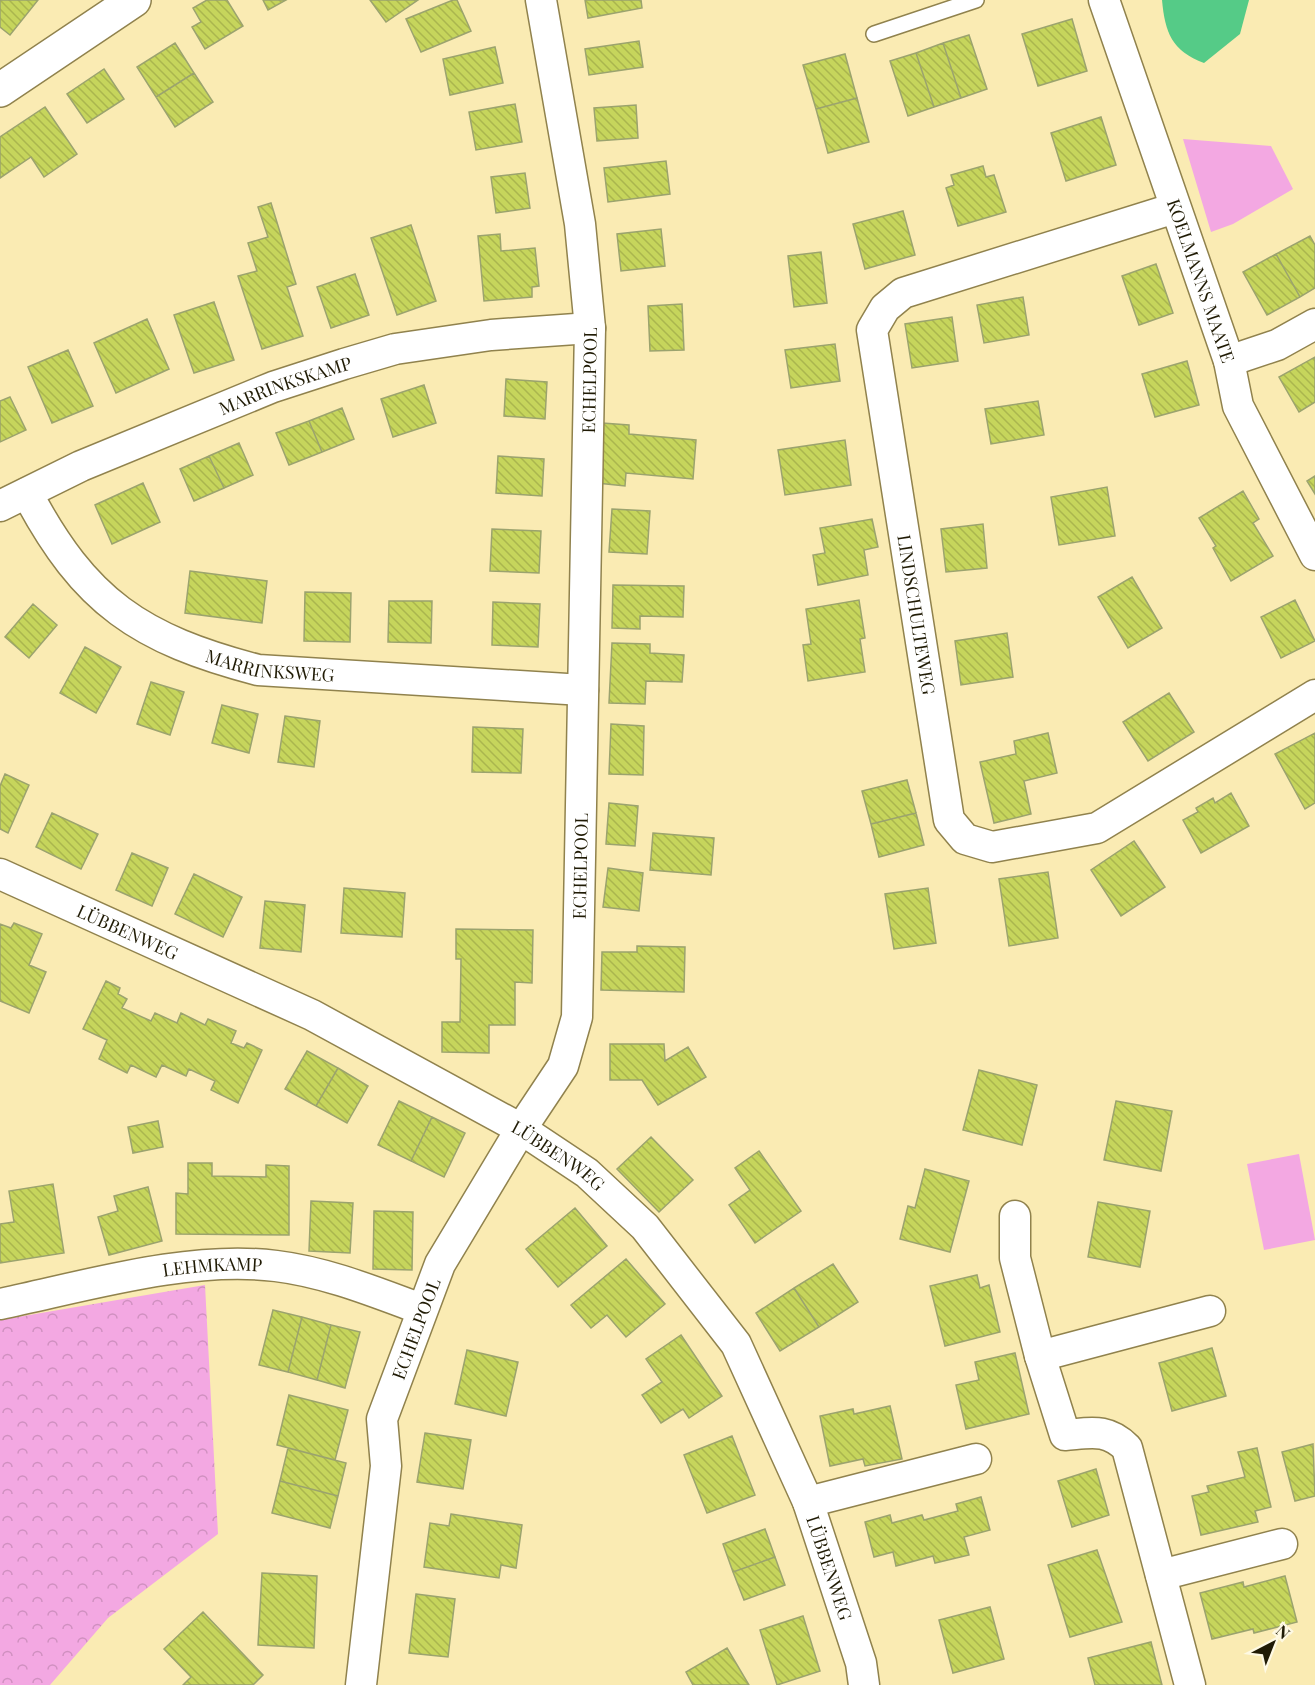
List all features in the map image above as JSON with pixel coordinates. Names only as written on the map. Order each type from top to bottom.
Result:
[{"type":"street","points":[[0,90],[134,0]]},
{"type":"street","name":"ECHELPOOL","points":[[361,1685],[386,1466],[382,1419],[440,1264],[521,1129],[563,1066],[577,1017],[590,328],[580,224],[542,0]]},
{"type":"street","name":"KOELMANNS MAATE","points":[[1104,0],[1229,361],[1238,406],[1315,555]]},
{"type":"street","name":"LINDSCHULTEWEG","points":[[1175,208],[903,293],[885,308],[872,330],[949,820],[965,839],[992,847],[1097,828],[1315,695]]},
{"type":"street","points":[[1229,361],[1277,345],[1315,324]]},
{"type":"street","name":"MARRINKSKAMP","points":[[0,506],[81,466],[273,387],[395,349],[492,335],[590,328]]},
{"type":"street","name":"MARRINKSWEG","points":[[27,493],[65,558],[112,607],[139,626],[211,658],[269,671],[583,690]]},
{"type":"street","name":"LÜBBENWEG","points":[[0,873],[312,1015],[521,1129],[587,1173],[645,1227],[736,1344],[807,1502],[861,1663],[864,1685]]},
{"type":"street","points":[[1015,1216],[1015,1258],[1040,1356],[1065,1435],[1099,1432],[1116,1437],[1127,1448],[1190,1685]]},
{"type":"street","name":"LEHMKAMP","points":[[0,1304],[138,1275],[235,1263],[278,1266],[372,1290],[421,1310]]},
{"type":"street","points":[[1040,1356],[1210,1311]]},
{"type":"street","points":[[807,1502],[976,1459]]},
{"type":"street","points":[[1161,1575],[1282,1544]]},
{"type":"lane","points":[[874,34],[976,0]]},
{"type":"green space","points":[[1183,139],[1271,146],[1293,189],[1233,224],[1211,232]]},
{"type":"green space","points":[[1299,1154],[1315,1240],[1264,1250],[1247,1164]]},
{"type":"green space","points":[[205,1285],[218,1534],[108,1618],[50,1685],[0,1685],[0,1320]]},
{"type":"shaded area","points":[[1162,0],[1249,0],[1240,34],[1204,63],[1184,53],[1172,39],[1165,22]]},
{"type":"building","points":[[0,0],[38,0],[10,35],[0,27]]},
{"type":"building","points":[[207,0],[227,0],[243,26],[205,49],[192,27],[201,22],[193,8]]},
{"type":"building","points":[[263,0],[286,0],[268,10]]},
{"type":"building","points":[[370,0],[418,0],[386,22]]},
{"type":"building","points":[[457,0],[471,31],[421,52],[406,19]]},
{"type":"building","points":[[585,0],[641,0],[642,8],[588,18]]},
{"type":"building","points":[[1072,19],[1087,71],[1038,86],[1022,34]]},
{"type":"building","points":[[969,35],[987,89],[961,98],[943,43]]},
{"type":"building","points":[[639,41],[643,67],[589,75],[585,49]]},
{"type":"building","points":[[175,43],[194,73],[156,97],[137,67]]},
{"type":"building","points":[[943,43],[961,98],[934,107],[916,53]]},
{"type":"building","points":[[495,47],[503,83],[450,95],[443,59]]},
{"type":"building","points":[[916,53],[934,107],[908,116],[890,61]]},
{"type":"building","points":[[845,54],[857,98],[816,109],[803,65]]},
{"type":"building","points":[[104,69],[124,99],[87,123],[67,94]]},
{"type":"building","points":[[194,73],[213,102],[175,127],[156,97]]},
{"type":"building","points":[[857,98],[869,142],[828,153],[816,109]]},
{"type":"building","points":[[515,104],[522,142],[476,150],[469,112]]},
{"type":"building","points":[[636,105],[638,138],[597,141],[594,108]]},
{"type":"building","points":[[45,107],[77,154],[44,177],[31,157],[0,178],[0,137]]},
{"type":"building","points":[[1101,117],[1116,165],[1066,181],[1051,133]]},
{"type":"building","points":[[666,161],[670,194],[608,202],[604,168]]},
{"type":"building","points":[[983,166],[986,177],[994,175],[1006,212],[958,226],[946,188],[954,185],[951,175]]},
{"type":"building","points":[[525,173],[530,208],[496,213],[491,177]]},
{"type":"building","points":[[271,203],[296,284],[287,287],[303,336],[262,349],[238,276],[257,271],[248,243],[268,237],[258,207]]},
{"type":"building","points":[[903,211],[915,255],[865,269],[853,224]]},
{"type":"building","points":[[411,225],[436,301],[397,315],[371,238]]},
{"type":"building","points":[[661,229],[665,266],[621,271],[617,234]]},
{"type":"building","points":[[500,234],[501,251],[535,248],[539,286],[532,287],[532,297],[484,301],[478,236]]},
{"type":"building","points":[[1310,236],[1315,245],[1315,288],[1300,297],[1276,254]]},
{"type":"building","points":[[821,252],[827,303],[794,307],[788,256]]},
{"type":"building","points":[[1276,254],[1300,297],[1267,315],[1243,272]]},
{"type":"building","points":[[1156,264],[1173,313],[1139,325],[1122,276]]},
{"type":"building","points":[[355,274],[369,315],[331,328],[317,287]]},
{"type":"building","points":[[1023,297],[1029,335],[984,343],[977,305]]},
{"type":"building","points":[[214,302],[234,360],[194,373],[174,315]]},
{"type":"building","points":[[682,304],[684,350],[650,351],[648,306]]},
{"type":"building","points":[[952,317],[958,361],[912,368],[905,324]]},
{"type":"building","points":[[147,319],[169,369],[116,393],[94,343]]},
{"type":"building","points":[[835,344],[840,381],[791,388],[785,350]]},
{"type":"building","points":[[68,350],[93,406],[52,423],[28,367]]},
{"type":"building","points":[[1315,357],[1315,402],[1299,412],[1279,377]]},
{"type":"building","points":[[1187,361],[1199,405],[1155,417],[1142,374]]},
{"type":"building","points":[[506,379],[547,382],[545,419],[504,416]]},
{"type":"building","points":[[424,385],[436,423],[393,437],[381,399]]},
{"type":"building","points":[[10,397],[26,430],[0,442],[0,401]]},
{"type":"building","points":[[1038,401],[1044,435],[991,444],[985,409]]},
{"type":"building","points":[[342,408],[354,439],[322,452],[309,421]]},
{"type":"building","points":[[309,421],[322,452],[289,465],[276,433]]},
{"type":"building","points":[[602,423],[629,425],[629,434],[696,440],[693,479],[626,473],[625,486],[597,483]]},
{"type":"building","points":[[845,440],[851,485],[785,495],[778,450]]},
{"type":"building","points":[[239,443],[253,475],[224,488],[209,456]]},
{"type":"building","points":[[209,456],[224,488],[194,501],[180,469]]},
{"type":"building","points":[[498,456],[544,459],[542,496],[496,493]]},
{"type":"building","points":[[1315,476],[1315,494],[1307,481]]},
{"type":"building","points":[[143,483],[160,522],[112,544],[95,505]]},
{"type":"building","points":[[1107,487],[1115,536],[1059,545],[1051,497]]},
{"type":"building","points":[[1243,491],[1259,519],[1253,523],[1273,556],[1231,581],[1213,548],[1216,546],[1199,518]]},
{"type":"building","points":[[612,509],[650,511],[647,554],[609,552]]},
{"type":"building","points":[[872,519],[878,547],[864,550],[868,575],[818,585],[813,555],[825,553],[820,528]]},
{"type":"building","points":[[983,524],[987,568],[946,572],[941,529]]},
{"type":"building","points":[[492,529],[541,531],[539,573],[490,571]]},
{"type":"building","points":[[190,571],[267,581],[262,623],[185,613]]},
{"type":"building","points":[[1132,577],[1162,628],[1128,648],[1098,597]]},
{"type":"building","points":[[613,585],[684,586],[683,617],[640,616],[640,629],[612,628]]},
{"type":"building","points":[[305,592],[351,593],[350,642],[304,641]]},
{"type":"building","points":[[859,600],[865,638],[860,639],[865,672],[808,681],[803,645],[811,644],[806,609]]},
{"type":"building","points":[[1295,600],[1315,641],[1281,658],[1261,617]]},
{"type":"building","points":[[389,601],[432,601],[431,643],[388,642]]},
{"type":"building","points":[[493,602],[540,604],[538,647],[492,645]]},
{"type":"building","points":[[33,604],[57,625],[29,658],[5,637]]},
{"type":"building","points":[[1007,633],[1013,677],[961,685],[955,641]]},
{"type":"building","points":[[612,643],[650,644],[650,653],[684,655],[682,682],[646,681],[645,704],[609,703]]},
{"type":"building","points":[[85,647],[121,667],[96,713],[60,693]]},
{"type":"building","points":[[151,682],[184,692],[170,735],[137,724]]},
{"type":"building","points":[[1169,693],[1194,732],[1148,761],[1123,722]]},
{"type":"building","points":[[222,705],[258,714],[249,753],[212,743]]},
{"type":"building","points":[[285,716],[320,721],[314,767],[278,762]]},
{"type":"building","points":[[611,724],[644,726],[643,775],[609,774]]},
{"type":"building","points":[[473,727],[523,729],[521,773],[472,772]]},
{"type":"building","points":[[1048,733],[1057,773],[1024,781],[1031,814],[994,823],[980,762],[1016,754],[1014,741]]},
{"type":"building","points":[[1315,733],[1315,803],[1305,809],[1275,754]]},
{"type":"building","points":[[5,774],[29,785],[8,833],[0,829],[0,786]]},
{"type":"building","points":[[907,780],[916,813],[871,824],[862,791]]},
{"type":"building","points":[[1231,793],[1249,826],[1201,853],[1183,820],[1198,812],[1196,808],[1213,798],[1215,803]]},
{"type":"building","points":[[609,803],[638,806],[635,846],[606,844]]},
{"type":"building","points":[[52,813],[98,834],[81,869],[36,847]]},
{"type":"building","points":[[916,813],[924,845],[879,857],[871,824]]},
{"type":"building","points":[[653,833],[714,838],[711,875],[650,870]]},
{"type":"building","points":[[1134,841],[1165,887],[1121,916],[1091,870]]},
{"type":"building","points":[[132,853],[168,868],[152,906],[116,890]]},
{"type":"building","points":[[608,868],[643,873],[639,911],[603,907]]},
{"type":"building","points":[[1048,872],[1058,938],[1009,946],[999,879]]},
{"type":"building","points":[[194,874],[242,897],[223,937],[175,914]]},
{"type":"building","points":[[344,888],[405,893],[402,937],[341,933]]},
{"type":"building","points":[[928,888],[936,943],[894,949],[885,894]]},
{"type":"building","points":[[265,901],[305,905],[301,952],[260,948]]},
{"type":"building","points":[[14,923],[42,934],[29,965],[46,972],[29,1013],[0,1001],[0,924],[11,928]]},
{"type":"building","points":[[456,929],[533,930],[532,983],[515,982],[515,1025],[489,1025],[489,1053],[442,1052],[442,1022],[460,1022],[461,959],[456,959]]},
{"type":"building","points":[[637,946],[685,947],[684,992],[601,990],[602,952],[637,952]]},
{"type":"building","points":[[106,981],[120,988],[118,994],[127,999],[122,1008],[151,1021],[155,1013],[177,1023],[181,1013],[205,1025],[208,1019],[236,1031],[231,1043],[244,1048],[247,1043],[262,1050],[238,1103],[211,1090],[215,1081],[189,1069],[186,1076],[162,1065],[156,1077],[131,1065],[127,1073],[99,1059],[107,1040],[83,1029]]},
{"type":"building","points":[[610,1044],[664,1044],[665,1061],[688,1047],[706,1077],[658,1105],[642,1080],[610,1080]]},
{"type":"building","points":[[307,1051],[338,1068],[316,1106],[285,1089]]},
{"type":"building","points":[[338,1068],[368,1086],[347,1123],[316,1106]]},
{"type":"building","points":[[979,1070],[1037,1085],[1022,1145],[963,1130]]},
{"type":"building","points":[[399,1101],[432,1117],[411,1161],[378,1145]]},
{"type":"building","points":[[1116,1101],[1172,1111],[1161,1171],[1104,1160]]},
{"type":"building","points":[[432,1117],[465,1133],[444,1177],[411,1161]]},
{"type":"building","points":[[158,1121],[163,1147],[133,1153],[128,1127]]},
{"type":"building","points":[[651,1137],[693,1180],[659,1212],[617,1169]]},
{"type":"building","points":[[759,1151],[801,1211],[755,1243],[729,1205],[750,1190],[735,1168]]},
{"type":"building","points":[[188,1163],[212,1163],[212,1176],[266,1177],[266,1165],[289,1166],[289,1235],[176,1234],[176,1193],[188,1194]]},
{"type":"building","points":[[925,1169],[969,1181],[950,1252],[900,1239],[908,1206],[915,1208]]},
{"type":"building","points":[[53,1184],[64,1253],[0,1263],[0,1224],[14,1222],[9,1191]]},
{"type":"building","points":[[148,1187],[162,1241],[109,1255],[98,1217],[118,1211],[114,1196]]},
{"type":"building","points":[[311,1201],[353,1203],[350,1253],[309,1251]]},
{"type":"building","points":[[1098,1202],[1150,1211],[1140,1267],[1088,1257]]},
{"type":"building","points":[[575,1208],[607,1246],[558,1287],[526,1249]]},
{"type":"building","points":[[374,1211],[413,1212],[412,1270],[373,1269]]},
{"type":"building","points":[[626,1259],[665,1304],[626,1337],[607,1315],[591,1328],[571,1305]]},
{"type":"building","points":[[833,1264],[858,1302],[819,1327],[794,1288]]},
{"type":"building","points":[[977,1275],[980,1288],[989,1285],[1000,1332],[945,1346],[930,1286]]},
{"type":"building","points":[[794,1288],[819,1327],[780,1351],[756,1313]]},
{"type":"building","points":[[273,1310],[302,1317],[288,1372],[259,1365]]},
{"type":"building","points":[[302,1317],[331,1325],[317,1380],[288,1372]]},
{"type":"building","points":[[331,1325],[360,1332],[345,1388],[317,1380]]},
{"type":"building","points":[[681,1335],[722,1396],[689,1418],[683,1409],[661,1423],[642,1395],[662,1382],[646,1359]]},
{"type":"building","points":[[1212,1348],[1226,1396],[1172,1411],[1159,1363]]},
{"type":"building","points":[[467,1350],[518,1362],[506,1416],[455,1404]]},
{"type":"building","points":[[1015,1353],[1029,1414],[966,1429],[956,1385],[979,1380],[975,1362]]},
{"type":"building","points":[[289,1395],[348,1410],[335,1460],[277,1445]]},
{"type":"building","points":[[890,1406],[902,1459],[865,1466],[863,1459],[830,1466],[820,1416],[853,1409],[854,1414]]},
{"type":"building","points":[[425,1433],[471,1440],[463,1489],[417,1482]]},
{"type":"building","points":[[732,1436],[755,1495],[707,1513],[684,1455]]},
{"type":"building","points":[[1313,1444],[1315,1496],[1295,1501],[1282,1452]]},
{"type":"building","points":[[288,1448],[346,1463],[338,1496],[280,1481]]},
{"type":"building","points":[[1257,1448],[1271,1507],[1255,1511],[1258,1522],[1201,1535],[1192,1496],[1209,1492],[1207,1486],[1245,1477],[1238,1452]]},
{"type":"building","points":[[1096,1469],[1109,1515],[1072,1527],[1058,1481]]},
{"type":"building","points":[[280,1481],[338,1496],[330,1528],[272,1513]]},
{"type":"building","points":[[981,1497],[990,1530],[964,1537],[969,1555],[935,1563],[933,1556],[896,1566],[893,1552],[874,1557],[865,1522],[890,1515],[892,1523],[922,1515],[924,1520],[958,1511],[956,1504]]},
{"type":"building","points":[[451,1514],[522,1525],[516,1568],[501,1565],[499,1578],[424,1567],[430,1523],[449,1526]]},
{"type":"building","points":[[765,1529],[775,1557],[733,1572],[723,1544]]},
{"type":"building","points":[[1097,1550],[1122,1622],[1070,1637],[1048,1565]]},
{"type":"building","points":[[775,1557],[785,1585],[744,1600],[733,1572]]},
{"type":"building","points":[[262,1573],[317,1576],[314,1648],[258,1645]]},
{"type":"building","points":[[1285,1576],[1297,1622],[1254,1633],[1253,1629],[1212,1639],[1200,1593],[1243,1582],[1244,1587]]},
{"type":"building","points":[[416,1594],[455,1599],[448,1657],[409,1653]]},
{"type":"building","points":[[990,1607],[1004,1659],[953,1673],[939,1620]]},
{"type":"building","points":[[203,1612],[263,1675],[253,1685],[183,1685],[191,1677],[164,1649]]},
{"type":"building","points":[[803,1616],[820,1671],[777,1685],[760,1630]]},
{"type":"building","points":[[1151,1642],[1162,1685],[1095,1685],[1088,1658]]},
{"type":"building","points":[[727,1648],[749,1685],[693,1685],[686,1672]]}]
